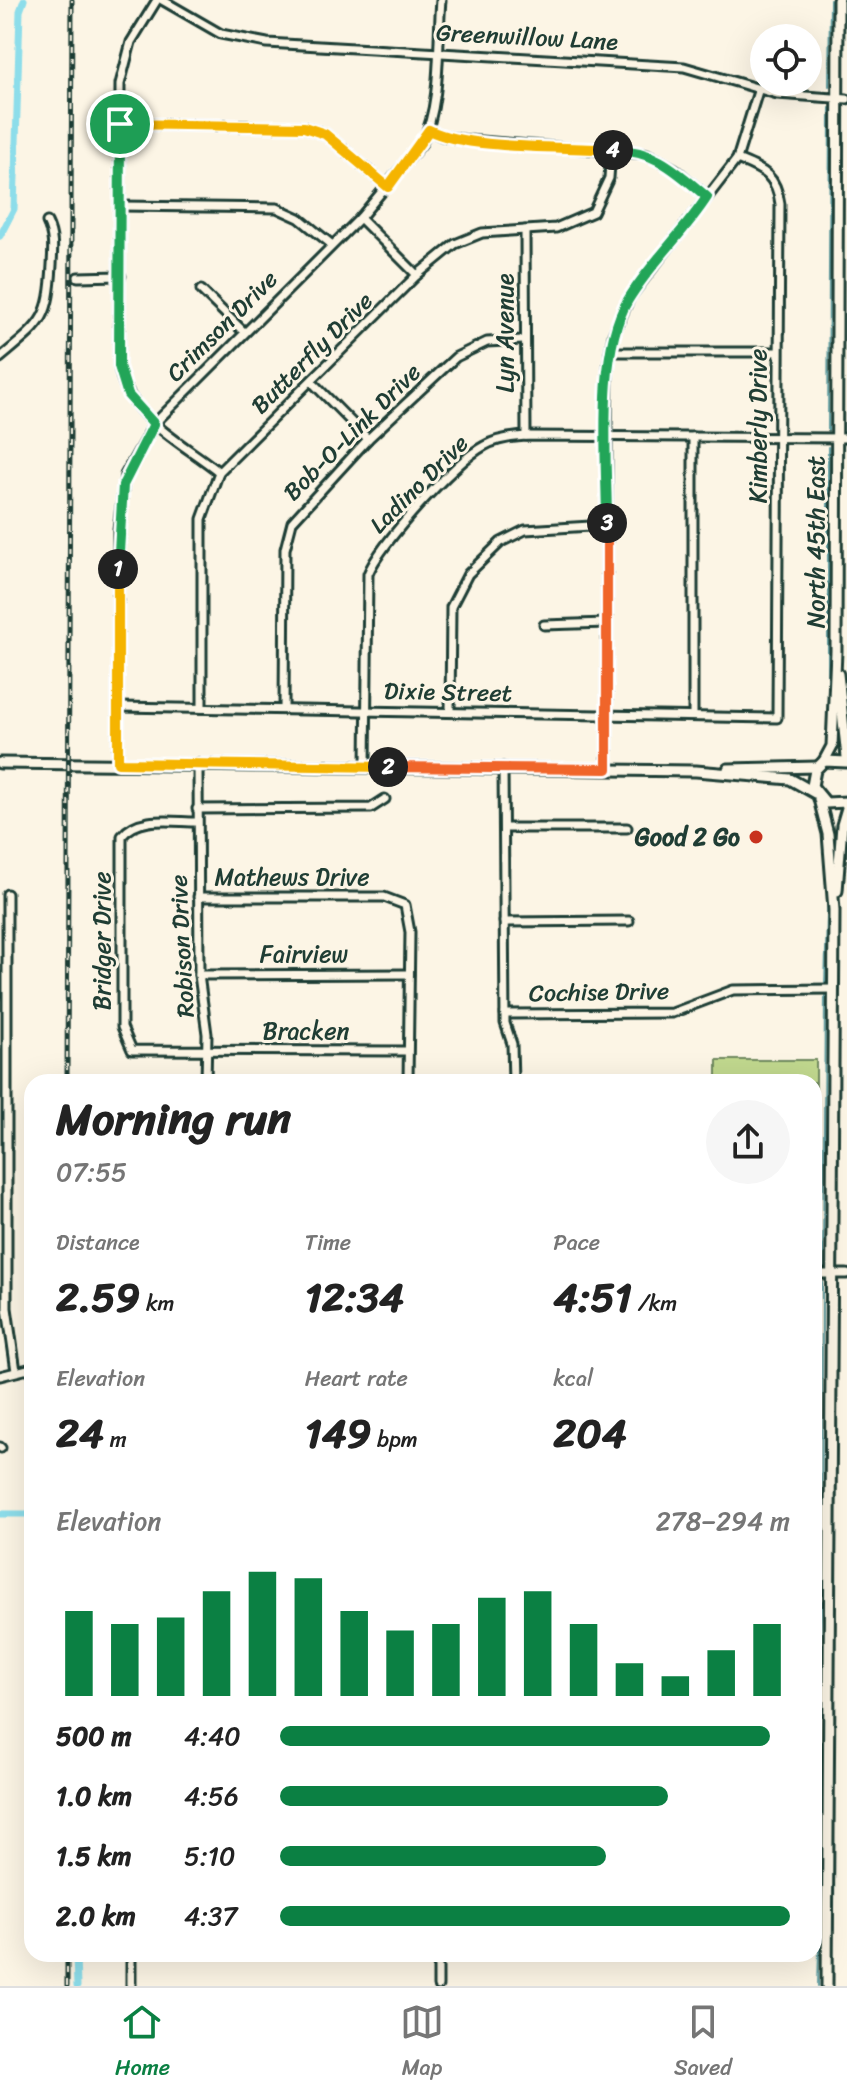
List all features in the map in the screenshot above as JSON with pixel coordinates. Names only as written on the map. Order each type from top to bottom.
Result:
[{"type":"main road","name":"North 45th East","points":[[834,910],[828,834],[812,778],[832,746],[836,651],[842,438],[843,15],[838,0]]},
{"type":"main road","name":"North 45th East","points":[[836,651],[847,759]]},
{"type":"main road","points":[[696,771],[767,765],[803,769],[847,759]]},
{"type":"main road","points":[[0,763],[696,771],[790,779],[833,806],[847,805],[842,825],[834,910],[827,1986]]},
{"type":"street","name":"Greenwillow Lane","points":[[159,0],[206,28],[240,39],[684,67],[750,85]]},
{"type":"street","points":[[159,0],[140,24],[125,57],[120,124],[118,342],[121,381],[128,395],[154,424],[219,472]]},
{"type":"street","points":[[441,0],[429,130],[442,136],[468,140],[629,150],[657,157],[707,197]]},
{"type":"street","points":[[607,769],[607,437],[613,335],[630,297],[737,159],[757,96]]},
{"type":"street","name":"Greenwillow Lane","points":[[794,96],[842,99]]},
{"type":"street","points":[[120,124],[304,127],[325,134],[388,187]]},
{"type":"street","name":"Crimson Drive","points":[[118,763],[119,506],[125,475],[154,424],[243,331],[360,218],[388,187],[429,130]]},
{"type":"street","name":"Butterfly Drive","points":[[202,708],[202,519],[219,472],[417,275],[464,239],[482,233],[556,228],[593,212],[609,178],[611,150]]},
{"type":"street","name":"Kimberly Drive","points":[[737,159],[768,172],[778,187],[777,718]]},
{"type":"street","points":[[121,206],[277,208],[299,218],[331,244]]},
{"type":"street","points":[[360,218],[417,275]]},
{"type":"street","points":[[0,358],[34,330],[46,313],[53,249],[47,222]]},
{"type":"street","name":"Lyn Avenue","points":[[525,230],[523,340],[526,436]]},
{"type":"street","points":[[78,277],[121,276]]},
{"type":"street","points":[[201,290],[243,331]]},
{"type":"street","name":"Bob-O-Link Drive","points":[[284,709],[288,533],[306,504],[368,439],[456,357],[487,342],[523,340]]},
{"type":"street","points":[[610,352],[778,352]]},
{"type":"street","points":[[312,382],[368,439]]},
{"type":"street","name":"Ladino Drive","points":[[366,766],[368,574],[373,560],[411,513],[481,448],[526,436],[842,438]]},
{"type":"street","points":[[693,437],[693,716]]},
{"type":"street","points":[[450,712],[451,607],[468,574],[501,542],[525,530],[607,525]]},
{"type":"street","points":[[544,625],[607,623]]},
{"type":"street","name":"Dixie Street","points":[[119,707],[777,718]]},
{"type":"street","name":"Robison Drive","points":[[198,764],[199,975],[206,1074]]},
{"type":"street","points":[[503,767],[505,1014],[512,1044],[513,1074]]},
{"type":"street","points":[[197,809],[371,808],[385,799]]},
{"type":"street","name":"Bridger Drive","points":[[197,822],[140,822],[130,826],[122,836],[122,1027],[132,1050],[206,1052]]},
{"type":"street","points":[[504,828],[627,828]]},
{"type":"street","points":[[7,894],[4,934],[3,1280],[16,1371]]},
{"type":"street","name":"Mathews Drive","points":[[198,897],[384,897],[405,905],[410,932],[409,974]]},
{"type":"street","points":[[504,922],[629,921]]},
{"type":"street","points":[[407,1074],[409,974]]},
{"type":"street","name":"Fairview","points":[[199,975],[409,974]]},
{"type":"street","name":"Cochise Drive","points":[[505,1014],[672,1013],[733,990],[834,989]]},
{"type":"street","name":"Bracken","points":[[206,1052],[406,1051]]},
{"type":"street","points":[[822,1274],[847,1274]]},
{"type":"street","points":[[0,1376],[24,1370]]},
{"type":"street","points":[[131,1962],[131,1986]]},
{"type":"street","points":[[438,1962],[438,1986]]},
{"type":"green space","points":[[717,1060],[816,1060],[816,1074],[717,1074]]},
{"type":"waterway","points":[[0,236],[14,209],[20,11],[24,0]]},
{"type":"waterway","points":[[829,86],[830,0]]},
{"type":"waterway","points":[[828,431],[830,108]]},
{"type":"waterway","points":[[828,447],[828,739]]},
{"type":"waterway","points":[[825,985],[828,882]]},
{"type":"waterway","points":[[823,1267],[825,995]]},
{"type":"waterway","points":[[0,1514],[24,1514]]},
{"type":"waterway","points":[[76,1962],[77,1986]]},
{"type":"waterway","points":[[818,1986],[819,1962]]},
{"type":"railway","points":[[67,1074],[72,0]]},
{"type":"railway","points":[[67,1962],[67,1986]]},
{"type":"place","name":"Good 2 Go","points":[[756,837]]},
{"type":"route","points":[[120,124],[270,124],[304,127],[325,134],[388,187],[404,170],[429,130],[442,136],[468,140],[629,150],[657,157],[707,197],[630,297],[613,335],[610,352],[607,769],[118,763],[119,506],[125,475],[154,424],[128,395],[121,381],[119,366],[120,124]]}]
